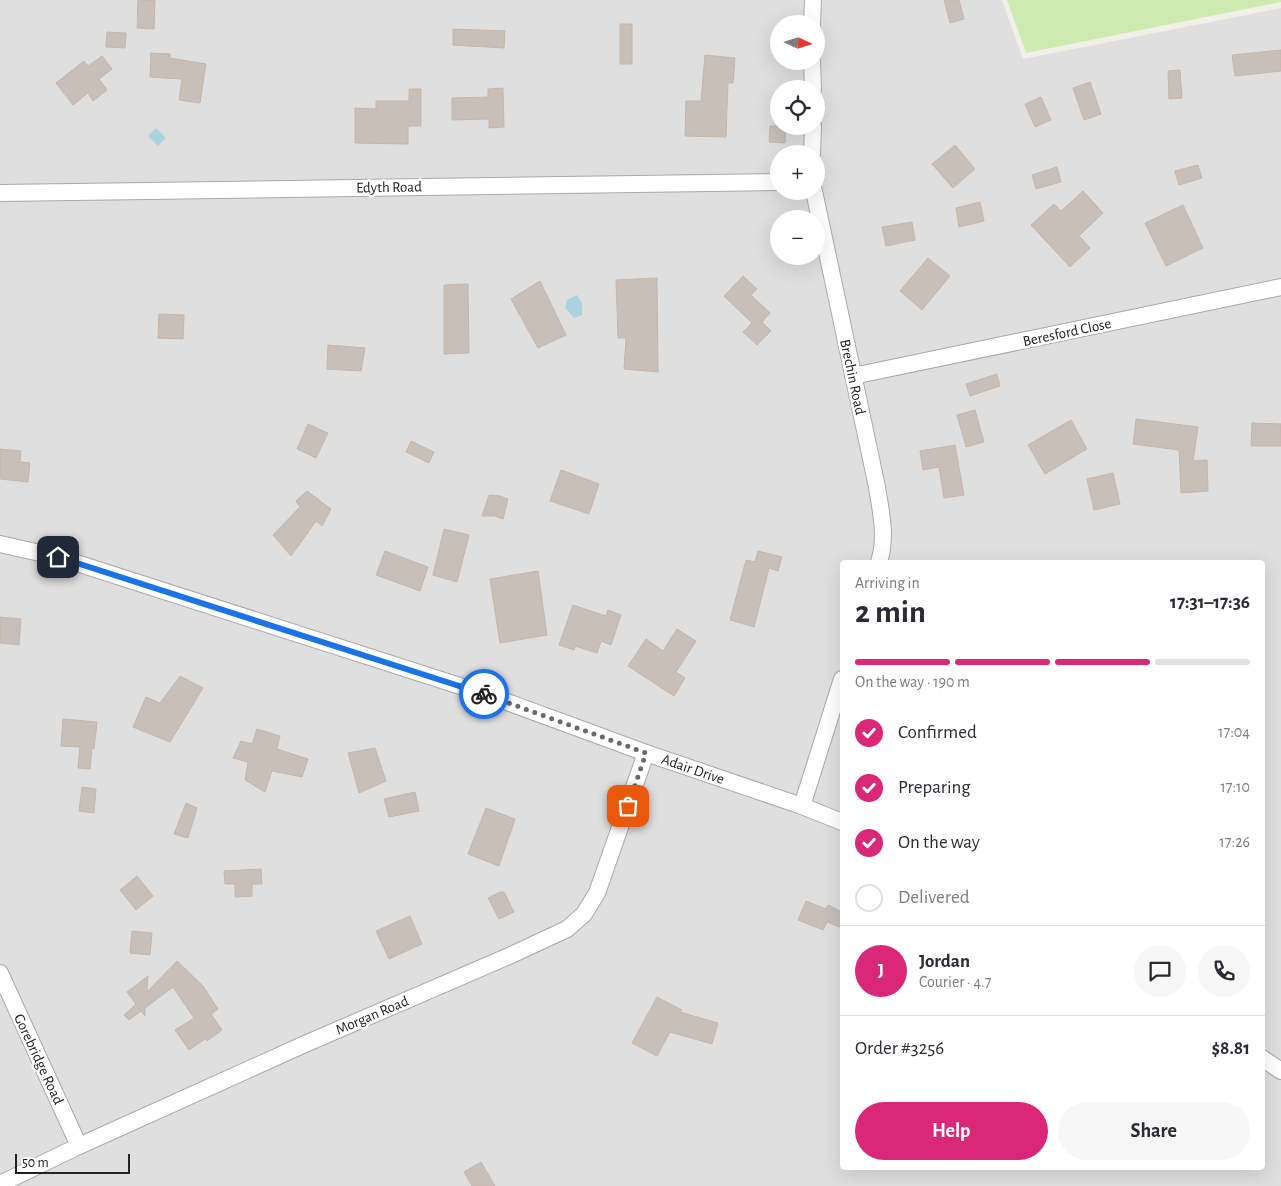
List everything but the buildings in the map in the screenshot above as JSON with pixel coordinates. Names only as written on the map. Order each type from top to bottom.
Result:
[{"type":"street","points":[[812,0],[812,15]]},
{"type":"street","name":"Edyth Road","points":[[0,193],[770,182]]},
{"type":"street","name":"Brechin Road","points":[[816,200],[877,487],[884,543],[880,560]]},
{"type":"street","name":"Beresford Close","points":[[853,376],[1281,287]]},
{"type":"street","name":"Adair Drive","points":[[0,544],[58,557],[488,695],[840,821]]},
{"type":"street","points":[[802,806],[840,685]]},
{"type":"street","name":"Morgan Road","points":[[0,1184],[79,1146],[305,1044],[567,930],[584,914],[597,893],[646,753]]},
{"type":"street","name":"Gorebridge Road","points":[[0,973],[79,1146]]},
{"type":"street","points":[[1265,1060],[1281,1071]]},
{"type":"shaded area","points":[[0,0],[1002,0],[1023,59],[1281,8],[1281,1186],[0,1186]]},
{"type":"green space","points":[[1007,0],[1281,0],[1281,2],[1026,53]]},
{"type":"water","points":[[156,128],[166,138],[158,146],[148,136]]},
{"type":"water","points":[[577,295],[582,303],[582,315],[574,318],[565,308],[567,300]]},
{"type":"way so far","points":[[484,694],[646,753],[628,806]]},
{"type":"route","points":[[58,557],[484,694]]}]
